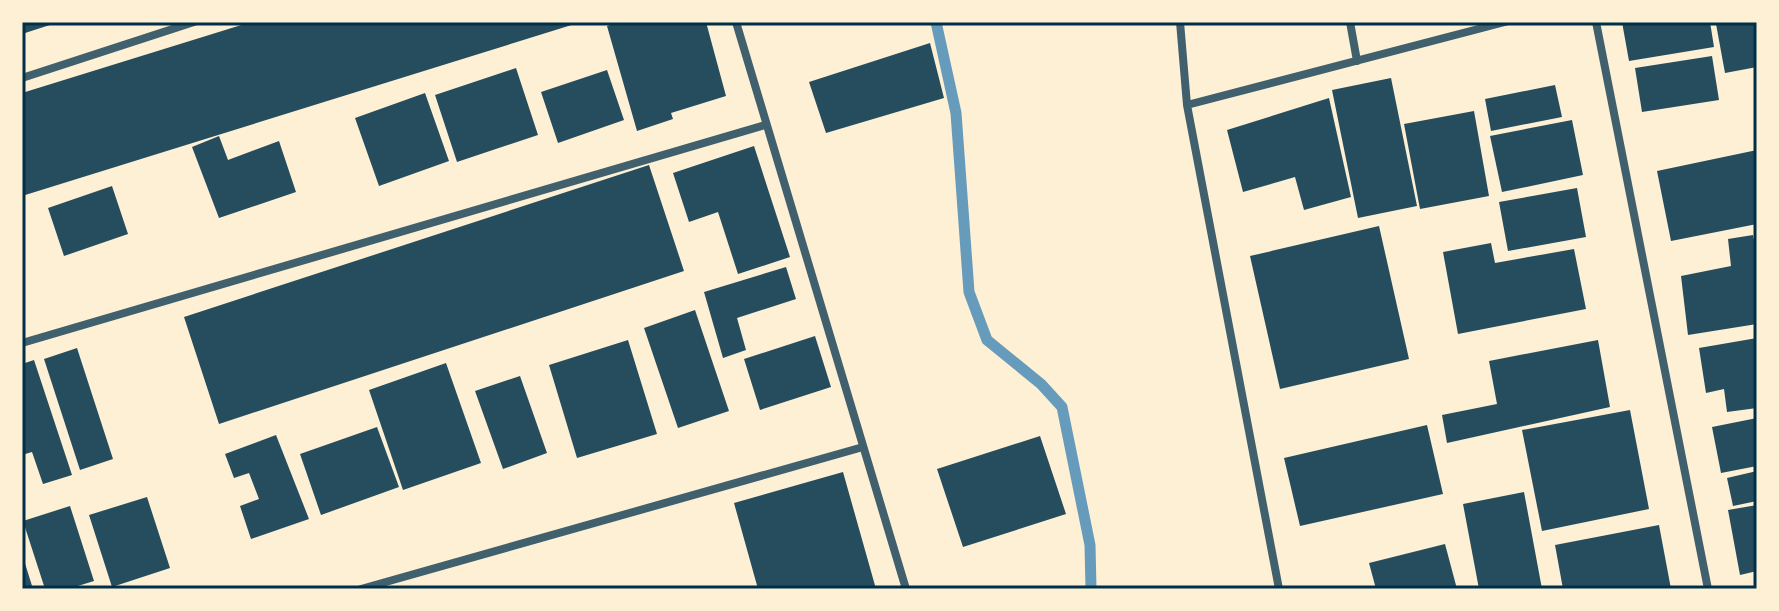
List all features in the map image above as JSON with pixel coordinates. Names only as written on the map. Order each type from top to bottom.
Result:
[{"type":"street","points":[[22,78],[194,22]]},
{"type":"street","points":[[736,22],[906,589]]},
{"type":"street","points":[[1180,22],[1187,105],[1279,589]]},
{"type":"street","points":[[1350,22],[1357,61]]},
{"type":"street","points":[[1187,105],[1505,22]]},
{"type":"street","points":[[1596,22],[1708,589]]},
{"type":"street","points":[[22,343],[765,125]]},
{"type":"street","points":[[361,589],[863,447]]},
{"type":"building","points":[[22,22],[56,22],[56,23],[22,34]]},
{"type":"building","points":[[251,22],[578,23],[22,196],[22,93]]},
{"type":"building","points":[[619,22],[706,22],[726,96],[671,113],[673,119],[637,131],[607,26]]},
{"type":"building","points":[[1622,22],[1710,22],[1714,47],[1629,61]]},
{"type":"building","points":[[1757,22],[1757,67],[1725,73],[1716,24]]},
{"type":"building","points":[[930,43],[944,98],[826,133],[809,82]]},
{"type":"building","points":[[1712,56],[1719,100],[1642,112],[1635,68]]},
{"type":"building","points":[[516,68],[538,135],[457,162],[435,95]]},
{"type":"building","points":[[607,70],[624,120],[558,143],[541,92]]},
{"type":"building","points":[[1391,78],[1417,206],[1358,218],[1332,90]]},
{"type":"building","points":[[1555,85],[1562,117],[1491,131],[1485,99]]},
{"type":"building","points":[[425,93],[449,161],[379,186],[355,118]]},
{"type":"building","points":[[1329,98],[1351,197],[1304,210],[1295,177],[1243,192],[1227,130]]},
{"type":"building","points":[[1474,111],[1489,196],[1420,209],[1404,124]]},
{"type":"building","points":[[1572,120],[1583,175],[1502,192],[1490,136]]},
{"type":"building","points":[[219,136],[228,160],[279,141],[296,192],[219,218],[192,147]]},
{"type":"building","points":[[754,146],[790,257],[738,274],[718,212],[689,222],[673,173]]},
{"type":"building","points":[[1757,150],[1757,224],[1671,241],[1657,171]]},
{"type":"building","points":[[649,165],[684,271],[219,424],[184,317]]},
{"type":"building","points":[[112,186],[128,234],[64,256],[48,208]]},
{"type":"building","points":[[1577,188],[1586,237],[1508,251],[1499,202]]},
{"type":"building","points":[[1379,226],[1409,359],[1280,389],[1250,256]]},
{"type":"building","points":[[1753,235],[1757,255],[1757,324],[1688,335],[1681,276],[1731,266],[1728,239]]},
{"type":"building","points":[[1491,243],[1495,263],[1574,249],[1586,309],[1458,334],[1443,252]]},
{"type":"building","points":[[786,267],[796,299],[737,318],[746,350],[723,358],[704,292]]},
{"type":"building","points":[[695,310],[729,411],[678,428],[644,328]]},
{"type":"building","points":[[815,336],[831,387],[760,410],[744,359]]},
{"type":"building","points":[[1757,338],[1757,408],[1727,412],[1724,389],[1706,393],[1699,348]]},
{"type":"building","points":[[628,340],[657,434],[577,458],[549,365]]},
{"type":"building","points":[[1598,340],[1610,407],[1447,443],[1442,415],[1497,404],[1489,361]]},
{"type":"building","points":[[77,348],[113,459],[80,470],[44,359]]},
{"type":"building","points":[[34,360],[72,475],[43,484],[32,452],[22,455],[22,364]]},
{"type":"building","points":[[446,363],[481,463],[403,490],[369,390]]},
{"type":"building","points":[[520,376],[547,453],[503,469],[475,391]]},
{"type":"building","points":[[1630,410],[1649,509],[1542,531],[1522,430]]},
{"type":"building","points":[[1757,418],[1757,466],[1721,473],[1712,427]]},
{"type":"building","points":[[1427,425],[1443,494],[1300,526],[1284,458]]},
{"type":"building","points":[[377,427],[399,487],[321,515],[300,454]]},
{"type":"building","points":[[276,435],[309,519],[251,539],[240,506],[259,499],[249,473],[234,478],[225,454]]},
{"type":"building","points":[[1040,436],[1066,514],[963,547],[937,469]]},
{"type":"building","points":[[1757,471],[1757,501],[1733,506],[1727,478]]},
{"type":"building","points":[[843,472],[876,589],[758,589],[734,503]]},
{"type":"building","points":[[1524,492],[1542,589],[1479,589],[1463,504]]},
{"type":"building","points":[[147,497],[170,568],[112,587],[89,515]]},
{"type":"building","points":[[1757,505],[1757,571],[1740,575],[1728,510]]},
{"type":"building","points":[[70,506],[94,581],[68,589],[45,589],[23,521]]},
{"type":"building","points":[[1659,525],[1671,589],[1563,589],[1555,545]]},
{"type":"building","points":[[1445,544],[1457,589],[1376,589],[1369,563]]},
{"type":"building","points":[[23,557],[33,589],[22,589]]},
{"type":"waterway","points":[[936,22],[956,113],[969,292],[987,340],[1041,384],[1062,407],[1090,545],[1091,589]]}]
